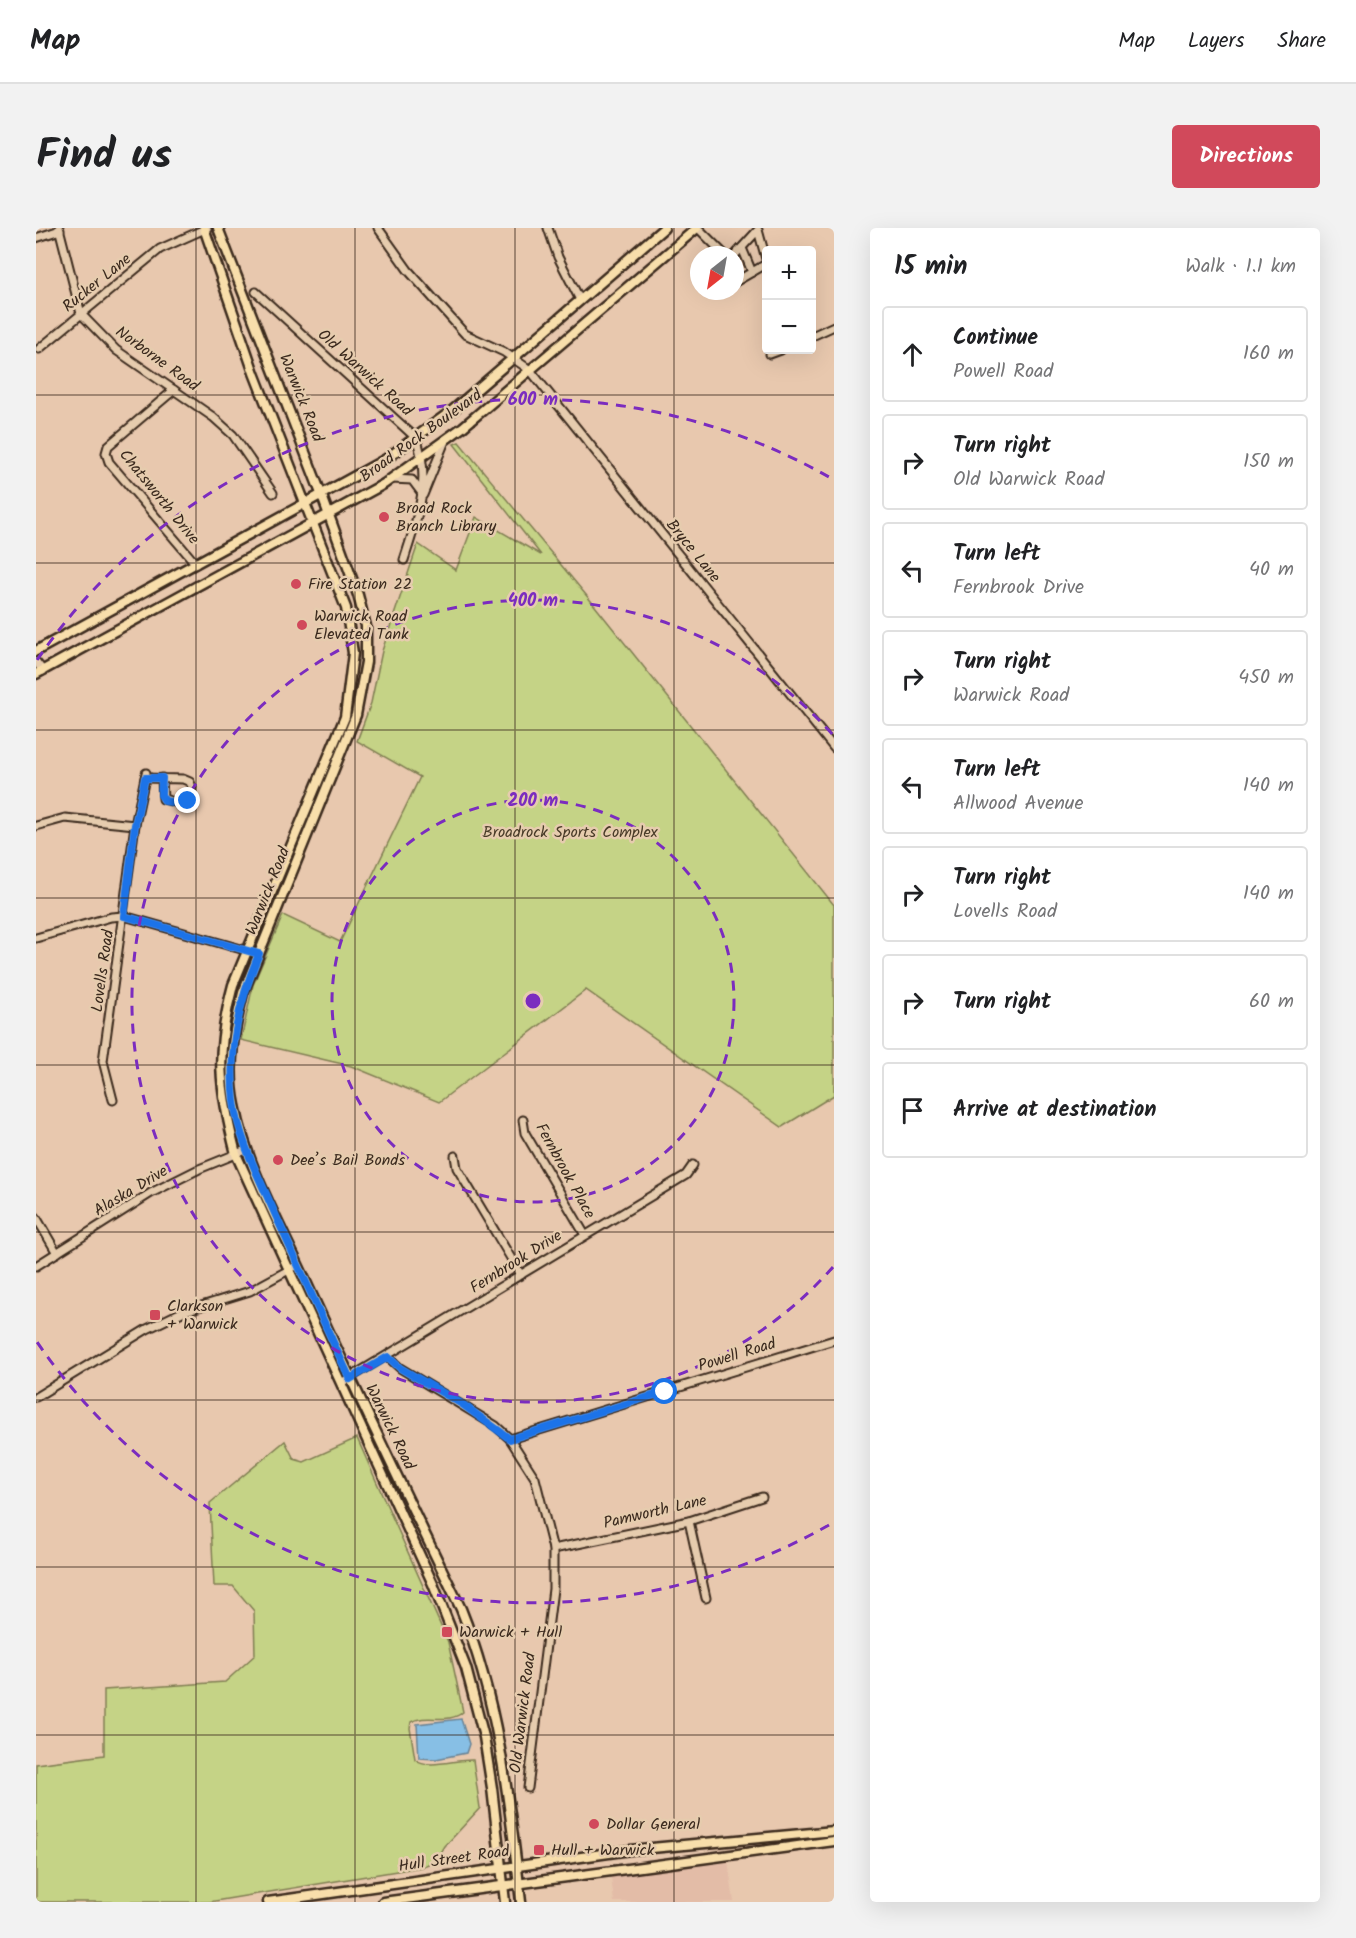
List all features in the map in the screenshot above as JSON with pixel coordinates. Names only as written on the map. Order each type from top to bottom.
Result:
[{"type":"main road","name":"Warwick Road","points":[[206,228],[254,373],[346,608],[353,653],[345,717],[317,790],[233,985],[224,1018],[219,1071],[223,1102],[236,1154],[289,1270],[461,1609],[476,1648],[491,1698],[504,1760],[521,1902]]},
{"type":"main road","name":"Warwick Road","points":[[218,228],[322,496],[358,596],[366,626],[362,692],[356,715],[259,954],[238,1014],[232,1058],[234,1104],[246,1150],[298,1265],[345,1381],[433,1584],[469,1677],[489,1767],[505,1902]]},
{"type":"main road","name":"Broad Rock Boulevard","points":[[36,651],[386,459],[416,438],[513,358],[664,228]]},
{"type":"main road","name":"Broad Rock Boulevard","points":[[39,672],[392,479],[445,441],[698,228]]},
{"type":"main road","name":"Hull Street Road","points":[[268,1902],[329,1897],[518,1865],[637,1849],[834,1831]]},
{"type":"main road","name":"Hull Street Road","points":[[383,1902],[834,1841]]},
{"type":"street","name":"Rucker Lane","points":[[39,349],[160,249],[206,228]]},
{"type":"street","name":"Bryce Lane","points":[[378,228],[408,270],[449,319],[475,340],[513,358],[530,370],[834,748]]},
{"type":"street","points":[[548,228],[558,257],[580,300]]},
{"type":"street","points":[[698,228],[716,246]]},
{"type":"street","points":[[36,238],[60,229],[81,314]]},
{"type":"street","points":[[744,246],[758,229]]},
{"type":"street","points":[[758,229],[763,246]]},
{"type":"street","points":[[744,253],[752,272]]},
{"type":"street","points":[[744,277],[762,266]]},
{"type":"street","name":"Old Warwick Road","points":[[256,292],[416,438],[423,457],[422,497],[404,560]]},
{"type":"street","name":"Norborne Road","points":[[81,314],[116,350],[213,417],[233,435],[273,493]]},
{"type":"street","points":[[816,334],[834,326]]},
{"type":"street","name":"Chatsworth Drive","points":[[174,390],[108,446],[106,453],[109,462],[196,564]]},
{"type":"street","points":[[422,497],[445,441]]},
{"type":"street","points":[[392,479],[414,481],[422,497]]},
{"type":"street","points":[[36,662],[39,672]]},
{"type":"street","name":"Lovells Road","points":[[113,1100],[103,1061],[135,825],[146,775],[162,778]]},
{"type":"street","points":[[162,778],[183,779],[190,782],[192,788],[188,801],[183,804],[163,800],[162,778]]},
{"type":"street","points":[[36,826],[65,818],[135,825]]},
{"type":"street","points":[[36,938],[111,917],[124,916],[259,954]]},
{"type":"street","name":"Fernbrook Place","points":[[523,1120],[525,1133],[585,1235]]},
{"type":"street","name":"Alaska Drive","points":[[36,1266],[151,1193],[199,1168],[246,1150]]},
{"type":"street","points":[[455,1156],[456,1168],[521,1275]]},
{"type":"street","name":"Fernbrook Drive","points":[[345,1381],[686,1175],[693,1165]]},
{"type":"street","points":[[36,1218],[57,1253]]},
{"type":"street","points":[[36,1397],[147,1329],[182,1312],[250,1291],[298,1265]]},
{"type":"street","name":"Powell Road","points":[[510,1439],[834,1340]]},
{"type":"street","name":"Old Warwick Road","points":[[388,1357],[400,1368],[496,1426],[510,1439],[535,1478],[553,1549],[552,1589],[528,1788]]},
{"type":"street","name":"Pamworth Lane","points":[[553,1549],[689,1521],[762,1497]]},
{"type":"street","points":[[689,1521],[706,1598]]},
{"type":"shaded area","points":[[728,1860],[734,1902],[614,1902],[611,1877]]},
{"type":"green space","name":"Broadrock Sports Complex","points":[[459,442],[591,601],[834,905],[834,1095],[782,1127],[586,990],[439,1102],[351,1066],[241,1040],[253,985],[283,915],[340,942],[420,777],[357,741],[371,703],[382,651],[418,544],[456,570],[476,517],[541,555],[454,444]]},
{"type":"green space","points":[[357,1438],[448,1642],[463,1712],[451,1718],[424,1718],[411,1722],[415,1759],[427,1764],[473,1760],[480,1808],[445,1846],[436,1861],[421,1867],[209,1902],[36,1902],[36,1764],[104,1755],[104,1690],[225,1682],[255,1655],[254,1611],[233,1586],[214,1586],[210,1503],[285,1441],[294,1459],[304,1462]]},
{"type":"water","points":[[461,1719],[469,1744],[466,1753],[436,1759],[419,1758],[417,1724]]},
{"type":"place","name":"Broad Rock Branch Library","points":[[384,517]]},
{"type":"place","name":"Fire Station 22","points":[[296,584]]},
{"type":"place","name":"Warwick Road Elevated Tank","points":[[302,625]]},
{"type":"place","name":"Dee’s Bail Bonds","points":[[278,1160]]},
{"type":"place","name":"Clarkson + Warwick","points":[[155,1315]]},
{"type":"place","name":"Warwick + Hull","points":[[447,1632]]},
{"type":"place","name":"Dollar General","points":[[594,1824]]},
{"type":"place","name":"Hull + Warwick","points":[[539,1850]]},
{"type":"route","points":[[188,801],[183,804],[163,800],[162,778],[145,778],[135,825],[124,916],[259,954],[243,993],[235,1024],[232,1058],[234,1104],[246,1150],[350,1379],[388,1357],[400,1368],[496,1426],[510,1439],[665,1392]]}]
